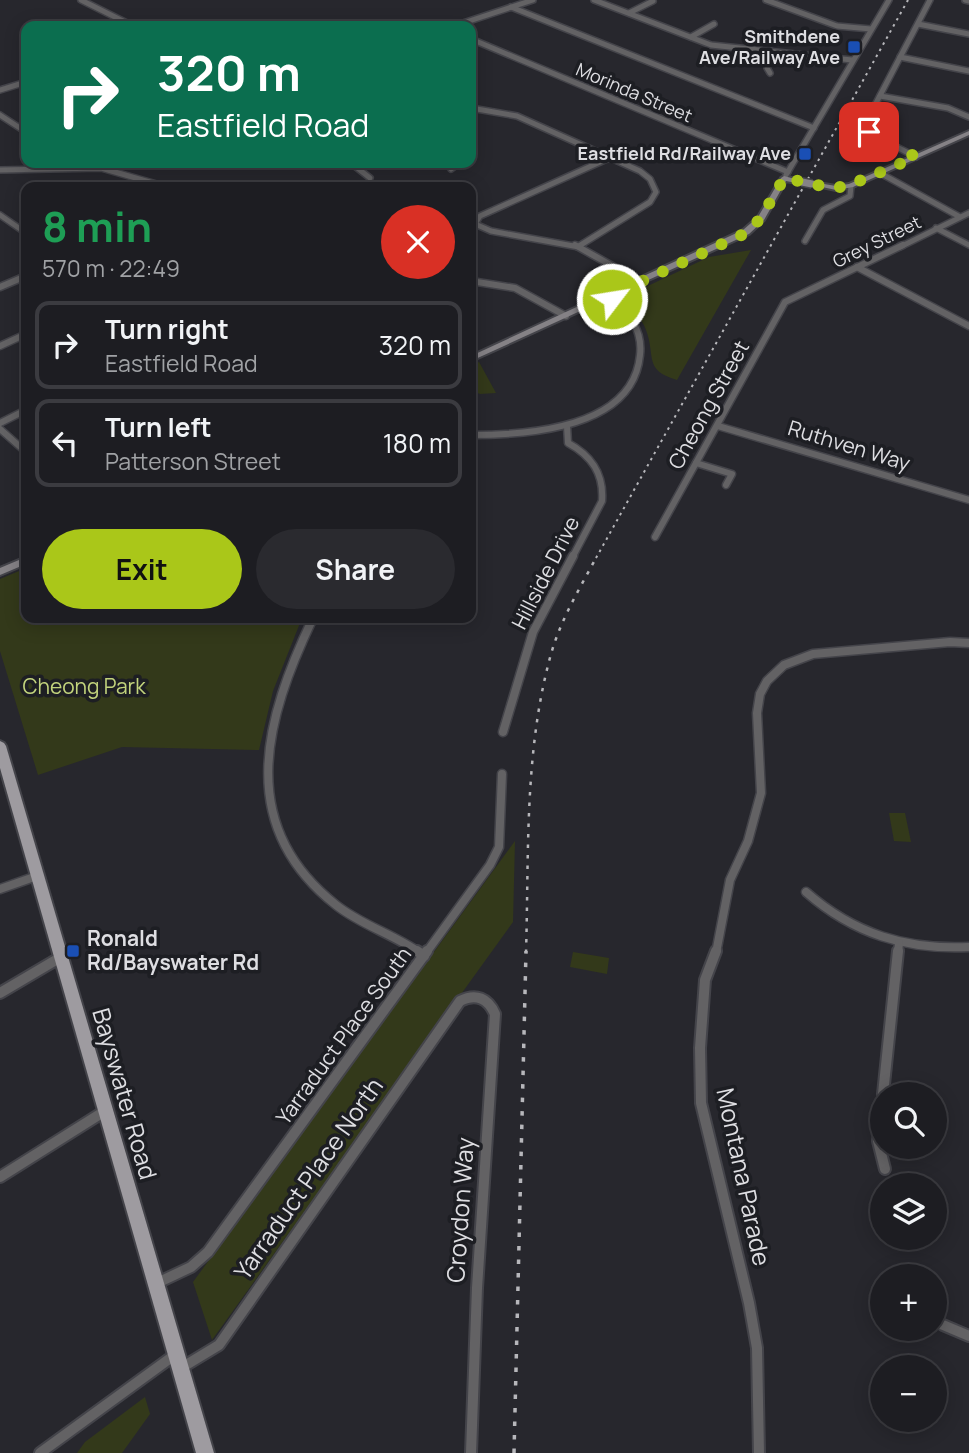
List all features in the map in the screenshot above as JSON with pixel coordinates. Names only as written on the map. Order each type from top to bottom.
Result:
[{"type":"main road","points":[[476,357],[746,233],[761,218],[786,175],[802,182],[831,188],[850,186],[969,132]]},
{"type":"main road","points":[[0,572],[21,562]]},
{"type":"main road","name":"Bayswater Road","points":[[0,746],[4,779],[37,876],[205,1453]]},
{"type":"street","points":[[81,0],[123,21]]},
{"type":"street","points":[[469,21],[533,0]]},
{"type":"street","points":[[594,0],[711,45],[852,60]]},
{"type":"street","points":[[766,0],[837,26],[871,29]]},
{"type":"street","points":[[786,175],[889,0]]},
{"type":"street","points":[[916,157],[864,128],[930,0]]},
{"type":"street","points":[[629,13],[653,1]]},
{"type":"street","points":[[510,7],[814,128]]},
{"type":"street","points":[[691,37],[715,24]]},
{"type":"street","points":[[918,24],[969,34]]},
{"type":"street","name":"Morinda Street","points":[[476,41],[786,175]]},
{"type":"street","points":[[770,73],[767,68],[771,51]]},
{"type":"street","points":[[900,57],[969,71]]},
{"type":"street","points":[[0,90],[21,84]]},
{"type":"street","points":[[880,96],[948,108],[969,117]]},
{"type":"street","points":[[476,109],[511,114],[649,177],[654,185],[655,196],[647,205],[579,246]]},
{"type":"street","points":[[0,115],[21,129]]},
{"type":"street","points":[[476,221],[610,158]]},
{"type":"street","points":[[0,170],[68,168]]},
{"type":"street","points":[[108,168],[152,182]]},
{"type":"street","points":[[357,168],[370,178]]},
{"type":"street","points":[[880,173],[960,217]]},
{"type":"street","points":[[805,241],[824,210],[850,195],[850,186]]},
{"type":"street","name":"Grey Street","points":[[798,296],[969,212]]},
{"type":"street","points":[[0,215],[21,230]]},
{"type":"street","points":[[476,224],[484,230],[579,246],[641,282]]},
{"type":"street","points":[[936,228],[969,245]]},
{"type":"street","points":[[858,267],[969,326]]},
{"type":"street","points":[[0,287],[21,278]]},
{"type":"street","points":[[476,282],[514,288],[566,316]]},
{"type":"street","name":"Cheong Street","points":[[655,537],[785,302],[798,296]]},
{"type":"street","points":[[476,435],[514,435],[567,426],[597,413],[621,396],[633,381],[640,364],[642,348],[635,325],[621,307],[608,297]]},
{"type":"street","points":[[0,346],[21,336]]},
{"type":"street","points":[[0,423],[21,412]]},
{"type":"street","points":[[567,426],[568,443]]},
{"type":"street","name":"Ruthven Way","points":[[718,426],[969,500]]},
{"type":"street","points":[[0,429],[21,448]]},
{"type":"street","name":"Hillside Drive","points":[[503,732],[533,632],[602,501],[602,484],[595,464],[583,451],[546,431]]},
{"type":"street","points":[[696,464],[732,474],[726,485]]},
{"type":"street","points":[[311,623],[295,661],[275,729],[267,784],[275,822],[300,869],[317,888],[364,924],[402,941],[424,956]]},
{"type":"street","name":"Montana Parade","points":[[760,1453],[757,1348],[749,1303],[701,1103],[700,1048],[705,980],[719,941],[730,880],[748,841],[761,793],[758,704],[767,681],[784,665],[813,654],[950,642],[969,643]]},
{"type":"street","name":"Yarraduct Place South","points":[[155,1284],[191,1267],[208,1252],[490,865],[499,847],[502,774]]},
{"type":"street","points":[[0,889],[37,876]]},
{"type":"street","points":[[806,892],[853,927],[899,943],[938,948],[969,947]]},
{"type":"street","points":[[884,1082],[899,943]]},
{"type":"street","points":[[0,993],[61,957]]},
{"type":"street","name":"Croydon Way","points":[[460,1001],[467,997],[482,998],[489,1001],[495,1014],[477,1288],[471,1453]]},
{"type":"street","name":"Yarraduct Place North","points":[[40,1453],[178,1361],[219,1345],[460,1001]]},
{"type":"street","points":[[0,1177],[105,1111]]},
{"type":"street","points":[[882,1159],[885,1169]]},
{"type":"street","points":[[947,1327],[969,1336]]},
{"type":"green space","points":[[751,250],[677,380],[659,372],[652,361],[645,327],[631,305],[635,292],[709,257]]},
{"type":"green space","points":[[479,362],[496,393],[476,392],[476,364]]},
{"type":"green space","name":"Cheong Park","points":[[21,570],[21,623],[300,623],[273,691],[259,750],[122,747],[38,775],[0,651],[0,579]]},
{"type":"green space","points":[[889,813],[905,813],[911,842],[894,841]]},
{"type":"green space","points":[[515,841],[513,922],[212,1340],[193,1282]]},
{"type":"green space","points":[[573,952],[609,958],[607,974],[570,967]]},
{"type":"green space","points":[[145,1397],[150,1414],[122,1453],[77,1453],[85,1442]]},
{"type":"railway","points":[[596,558],[908,0]]},
{"type":"railway","points":[[526,953],[532,765],[542,691],[560,628],[597,556]]},
{"type":"railway","points":[[514,1453],[526,951]]},
{"type":"place","name":"Smithdene Ave/Railway Ave","points":[[854,47]]},
{"type":"place","name":"Eastfield Rd/Railway Ave","points":[[805,154]]},
{"type":"place","name":"Ronald Rd/Bayswater Rd","points":[[73,951]]},
{"type":"route","points":[[612,299],[608,297],[746,233],[761,218],[784,178],[827,187],[845,187],[916,157],[869,132]]}]
